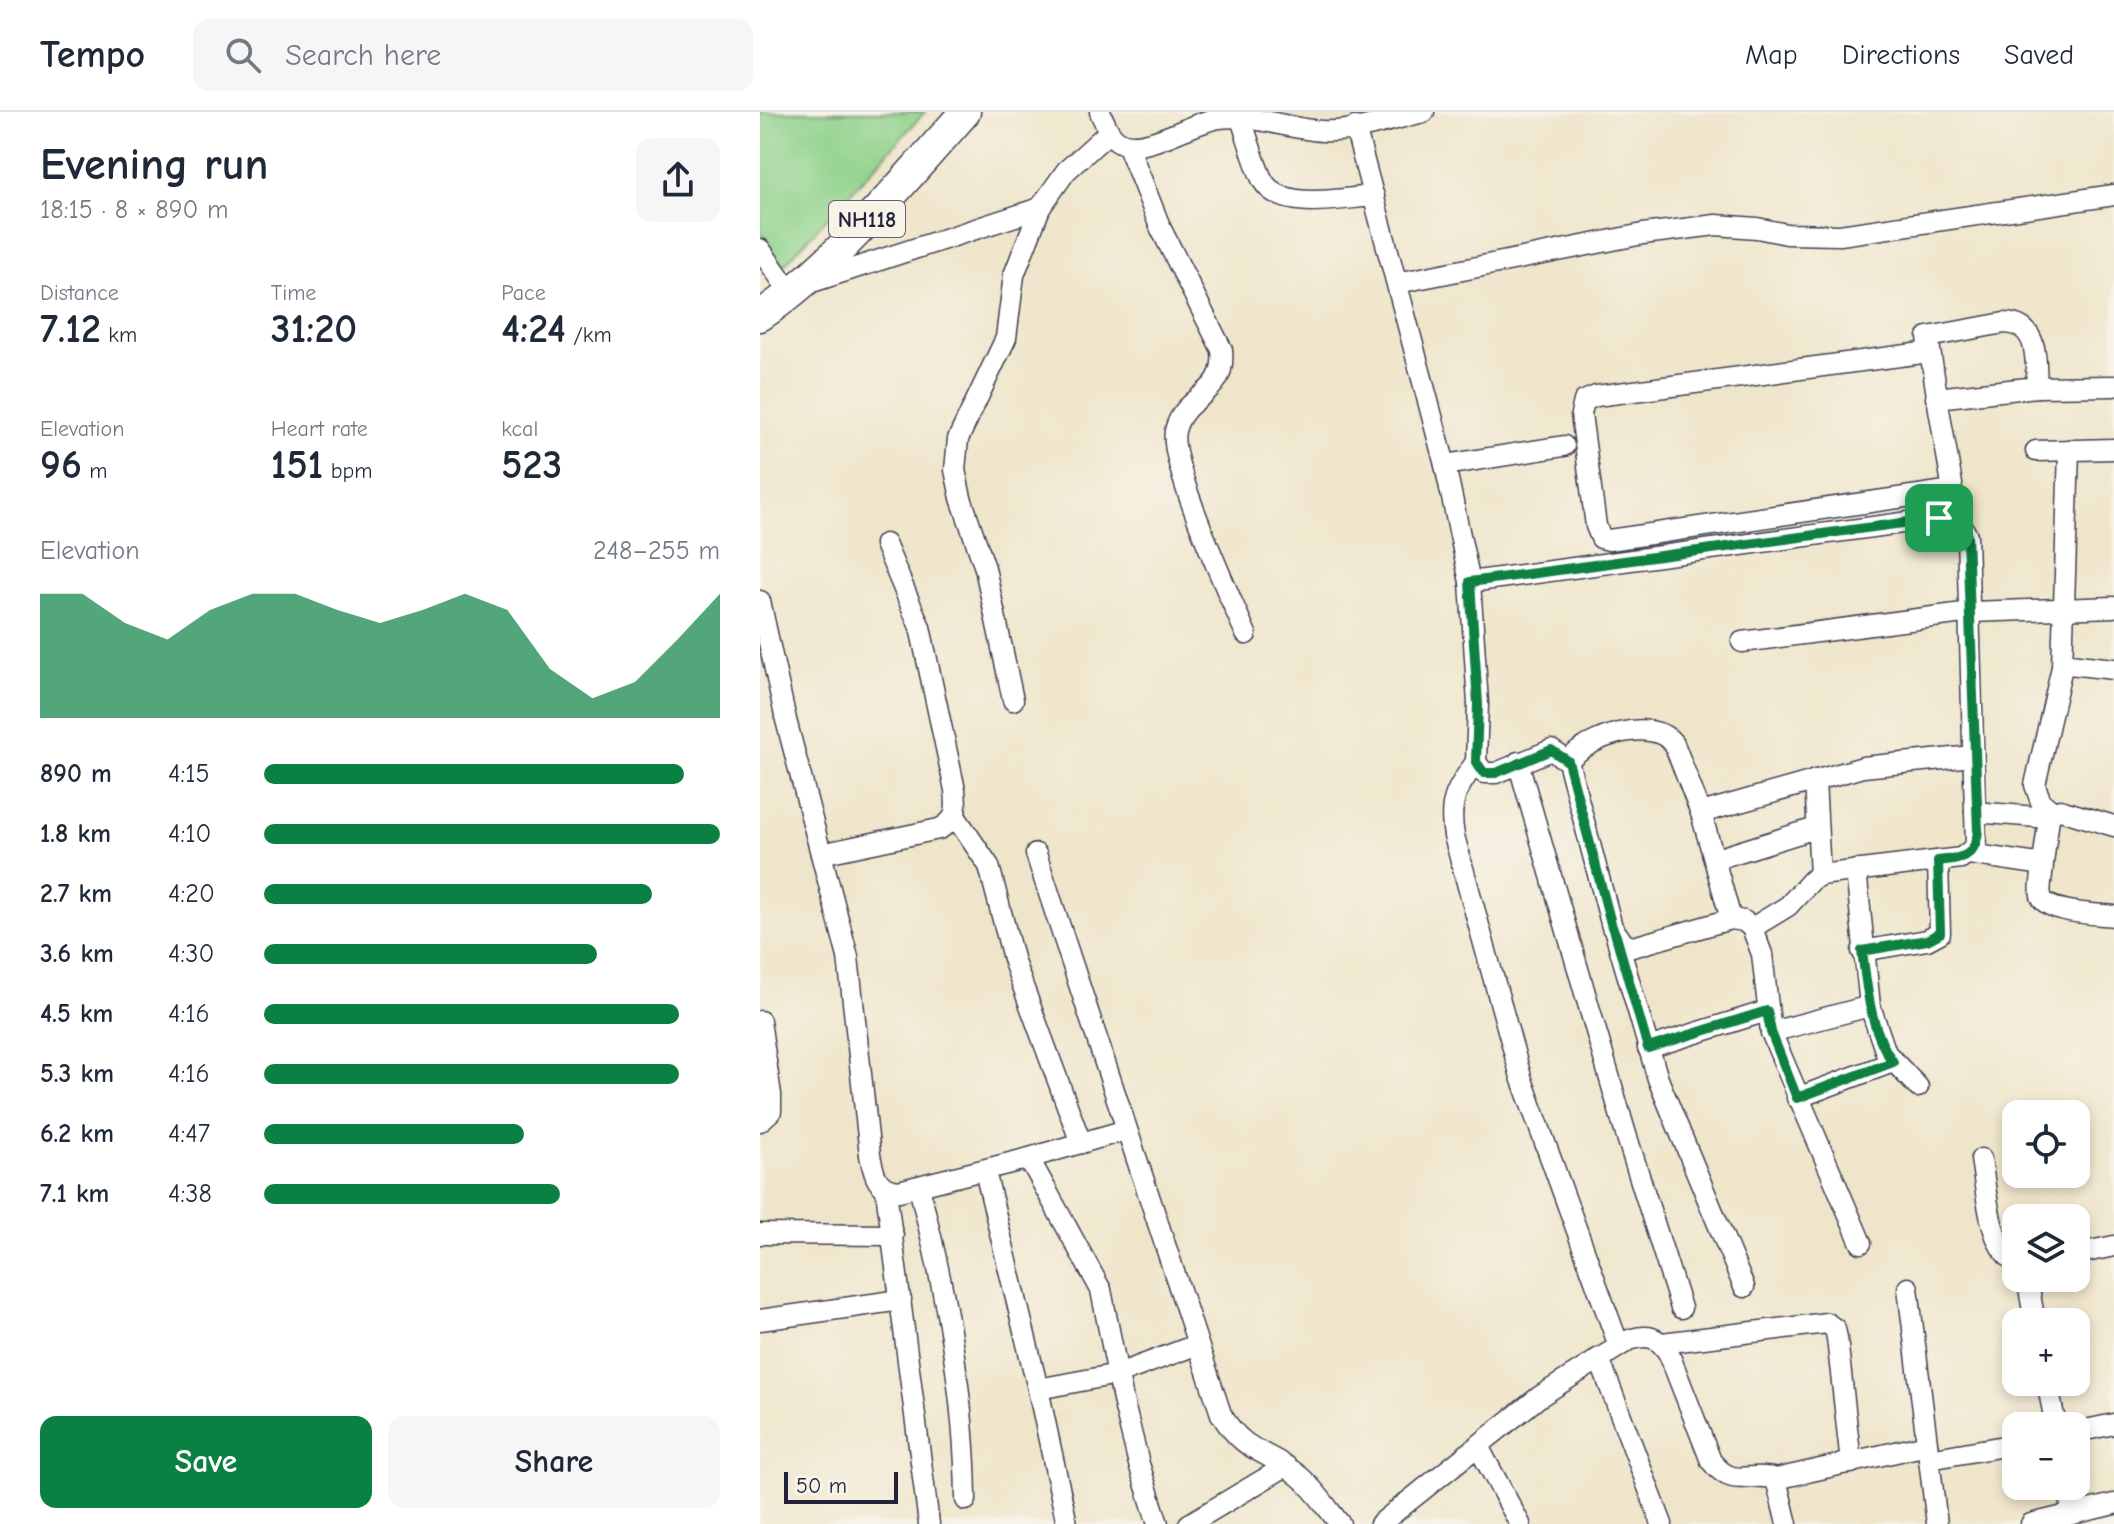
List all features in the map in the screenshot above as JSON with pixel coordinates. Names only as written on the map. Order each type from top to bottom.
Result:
[{"type":"highway","name":"NH118","points":[[760,316],[939,112]]},
{"type":"highway","name":"NH118","points":[[781,289],[866,219],[965,112]]},
{"type":"street","points":[[1100,112],[1109,132],[1117,141],[1128,146],[1143,144],[1221,117],[1341,131],[1424,112]]},
{"type":"street","points":[[1241,119],[1262,179],[1277,195],[1301,201],[1374,196]]},
{"type":"street","points":[[1355,127],[1445,465],[1470,582],[1478,704],[1476,762],[1461,782],[1452,804],[1450,817],[1454,836],[1517,1064],[1619,1346]]},
{"type":"street","points":[[1013,700],[985,568],[961,498],[955,470],[958,439],[1006,338],[1014,275],[1040,208],[1066,171],[1109,132]]},
{"type":"street","points":[[1128,146],[1161,229],[1222,350],[1223,372],[1179,419],[1174,435],[1175,452],[1246,634]]},
{"type":"street","points":[[1397,283],[1686,228],[1716,225],[1787,234],[1840,235],[2114,195]]},
{"type":"street","points":[[760,249],[781,289],[1040,208]]},
{"type":"street","points":[[1930,352],[1596,396],[1584,401],[1581,414],[1596,526],[1601,538],[1609,540],[1946,491],[1952,484],[1928,337],[2017,323],[2027,330],[2033,345],[2037,387]]},
{"type":"street","points":[[1936,398],[2037,387],[2114,386]]},
{"type":"street","points":[[1445,465],[1564,446]]},
{"type":"street","points":[[2036,451],[2114,449]]},
{"type":"street","points":[[2069,450],[2062,667],[2035,785],[2041,802],[2051,815],[2041,896],[2045,904],[2055,908],[2114,916]]},
{"type":"street","points":[[1470,582],[1952,518],[1962,525],[1967,536],[1971,612],[1976,846],[1961,858],[1820,875],[1788,906],[1752,928]]},
{"type":"street","points":[[821,854],[939,829],[951,824],[955,816],[955,790],[920,627],[885,544]]},
{"type":"street","points":[[760,601],[763,628],[848,957],[873,1174],[878,1184],[886,1190],[899,1191],[919,1187],[1126,1130]]},
{"type":"street","points":[[1742,642],[1971,612],[2114,607]]},
{"type":"street","points":[[2062,667],[2069,664],[2114,669]]},
{"type":"street","points":[[1568,761],[1578,750],[1601,738],[1657,731],[1668,736],[1701,813],[1731,919]]},
{"type":"street","points":[[1476,762],[1484,773],[1496,773],[1551,750],[1568,761],[1612,927],[1658,1079],[1744,1287]]},
{"type":"street","points":[[1701,813],[1863,767],[1973,756]]},
{"type":"street","points":[[1518,762],[1625,1131],[1681,1308]]},
{"type":"street","points":[[1815,780],[1820,875]]},
{"type":"street","points":[[1975,812],[2051,815],[2060,810],[2114,826]]},
{"type":"street","points":[[955,816],[989,866],[1014,962],[1081,1143]]},
{"type":"street","points":[[1716,859],[1816,828]]},
{"type":"street","points":[[1036,854],[1221,1414],[1241,1443],[1286,1466],[1301,1478],[1340,1524]]},
{"type":"street","points":[[1969,854],[2043,863]]},
{"type":"street","points":[[1862,951],[1927,940],[1940,933],[1938,861]]},
{"type":"street","points":[[1856,870],[1870,1006],[1886,1053],[1918,1087]]},
{"type":"street","points":[[1616,936],[1633,947],[1731,919],[1744,921],[1752,928],[1762,954],[1771,1032],[1861,1243]]},
{"type":"street","points":[[1771,1032],[1870,1006]]},
{"type":"street","points":[[1648,1048],[1767,1011]]},
{"type":"street","points":[[760,1021],[771,1095],[771,1111],[760,1121]]},
{"type":"street","points":[[1797,1098],[1893,1062]]},
{"type":"street","points":[[1981,1159],[2002,1251]]},
{"type":"street","points":[[1022,1160],[1032,1164],[1094,1274],[1106,1308],[1139,1464],[1158,1524]]},
{"type":"street","points":[[985,1171],[1067,1524]]},
{"type":"street","points":[[919,1187],[944,1288],[955,1356],[964,1426],[966,1500]]},
{"type":"street","points":[[886,1190],[929,1524]]},
{"type":"street","points":[[760,1234],[893,1235]]},
{"type":"street","points":[[2090,1251],[2114,1246]]},
{"type":"street","points":[[1908,1288],[1937,1524]]},
{"type":"street","points":[[760,1320],[901,1300]]},
{"type":"street","points":[[1662,1343],[1827,1323],[1835,1329],[1837,1338],[1851,1463]]},
{"type":"street","points":[[1380,1524],[1479,1448],[1539,1397],[1619,1346],[1641,1336],[1653,1336],[1669,1354],[1711,1461],[1721,1473],[1732,1479],[1776,1479],[1851,1463],[2002,1445]]},
{"type":"street","points":[[1038,1389],[1118,1374],[1196,1345]]},
{"type":"street","points":[[1599,1358],[1662,1524]]},
{"type":"street","points":[[2090,1429],[2114,1424]]},
{"type":"street","points":[[1479,1448],[1520,1524]]},
{"type":"street","points":[[1189,1524],[1286,1466]]},
{"type":"street","points":[[1776,1479],[1787,1524]]},
{"type":"street","points":[[2070,1500],[2073,1514]]},
{"type":"street","points":[[2041,1523],[2114,1504]]},
{"type":"green space","points":[[760,112],[925,112],[783,266],[760,232]]},
{"type":"route","points":[[1939,518],[1952,518],[1962,525],[1967,536],[1978,831],[1976,846],[1969,854],[1938,861],[1940,933],[1927,940],[1862,951],[1870,1006],[1886,1053],[1893,1062],[1797,1098],[1780,1059],[1767,1011],[1648,1048],[1568,761],[1551,750],[1496,773],[1484,773],[1476,762],[1478,704],[1470,582],[1939,518]]}]
